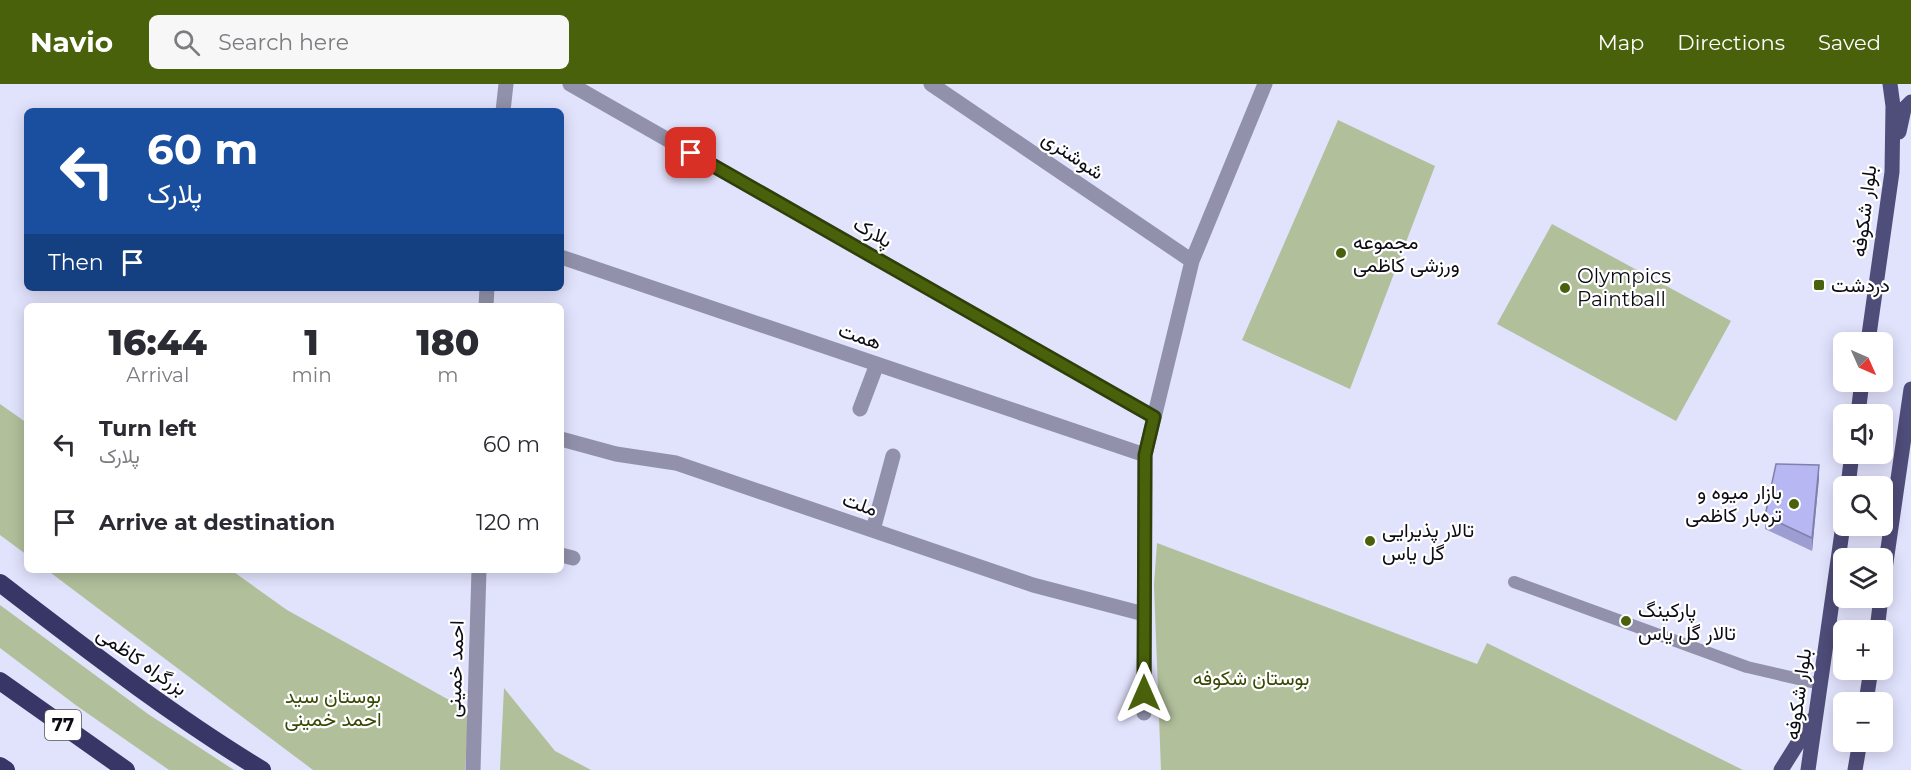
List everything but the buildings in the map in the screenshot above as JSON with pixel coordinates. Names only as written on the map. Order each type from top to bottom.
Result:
[{"type":"highway","name":"بزرگراه کاظمی","points":[[0,584],[83,647],[230,751],[262,770]]},
{"type":"highway","name":"77","points":[[0,681],[126,770]]},
{"type":"highway","points":[[0,766],[6,770]]},
{"type":"main road","name":"بلوار شکوفه","points":[[1869,332],[1892,172],[1893,106],[1890,84]]},
{"type":"main road","points":[[1892,172],[1904,110],[1911,102]]},
{"type":"main road","points":[[1888,548],[1911,389]]},
{"type":"main road","name":"بلوار شکوفه","points":[[1808,770],[1841,536]]},
{"type":"main road","points":[[1781,770],[1816,714]]},
{"type":"main road","points":[[1855,770],[1858,752]]},
{"type":"street","points":[[503,108],[506,84]]},
{"type":"street","name":"پلارک","points":[[570,84],[1154,417]]},
{"type":"street","name":"شوشتری","points":[[931,84],[1192,261]]},
{"type":"street","points":[[1144,712],[1145,455],[1192,261],[1265,84]]},
{"type":"street","name":"همت","points":[[564,258],[1145,455]]},
{"type":"street","points":[[860,409],[877,364]]},
{"type":"street","name":"ملت","points":[[564,440],[616,454],[676,463],[1033,585],[1144,614]]},
{"type":"street","points":[[873,530],[893,456]]},
{"type":"street","name":"احمد خمینی","points":[[473,770],[479,573]]},
{"type":"lane","points":[[1514,582],[1747,667],[1820,684]]},
{"type":"green space","name":"مجموعه ورزشی کاظمی","points":[[1338,120],[1435,166],[1350,389],[1242,340]]},
{"type":"green space","points":[[1552,224],[1731,321],[1676,421],[1497,324]]},
{"type":"green space","points":[[0,404],[24,421],[24,553],[0,535]]},
{"type":"green space","name":"بوستان شکوفه","points":[[1157,543],[1477,664],[1487,643],[1743,770],[1161,770],[1154,585]]},
{"type":"green space","name":"بوستان سید احمد خمینی","points":[[51,573],[235,573],[287,610],[469,711],[465,770],[313,770]]},
{"type":"green space","points":[[0,605],[148,714],[234,770],[169,770],[77,706],[0,648]]},
{"type":"green space","points":[[504,688],[555,751],[591,770],[500,770]]},
{"type":"place","name":"مجموعه ورزشی کاظمی","points":[[1341,253]]},
{"type":"place","name":"دردشت","points":[[1819,285]]},
{"type":"place","name":"Olympics Paintball","points":[[1565,288]]},
{"type":"place","name":"بازار میوه و تره‌بار کاظمی","points":[[1794,504]]},
{"type":"place","name":"تالار پذیرایی گل یاس","points":[[1370,541]]},
{"type":"place","name":"پارکینگ تالار گل یاس","points":[[1626,621]]},
{"type":"route","points":[[691,153],[1154,417],[1145,455],[1144,693]]}]
